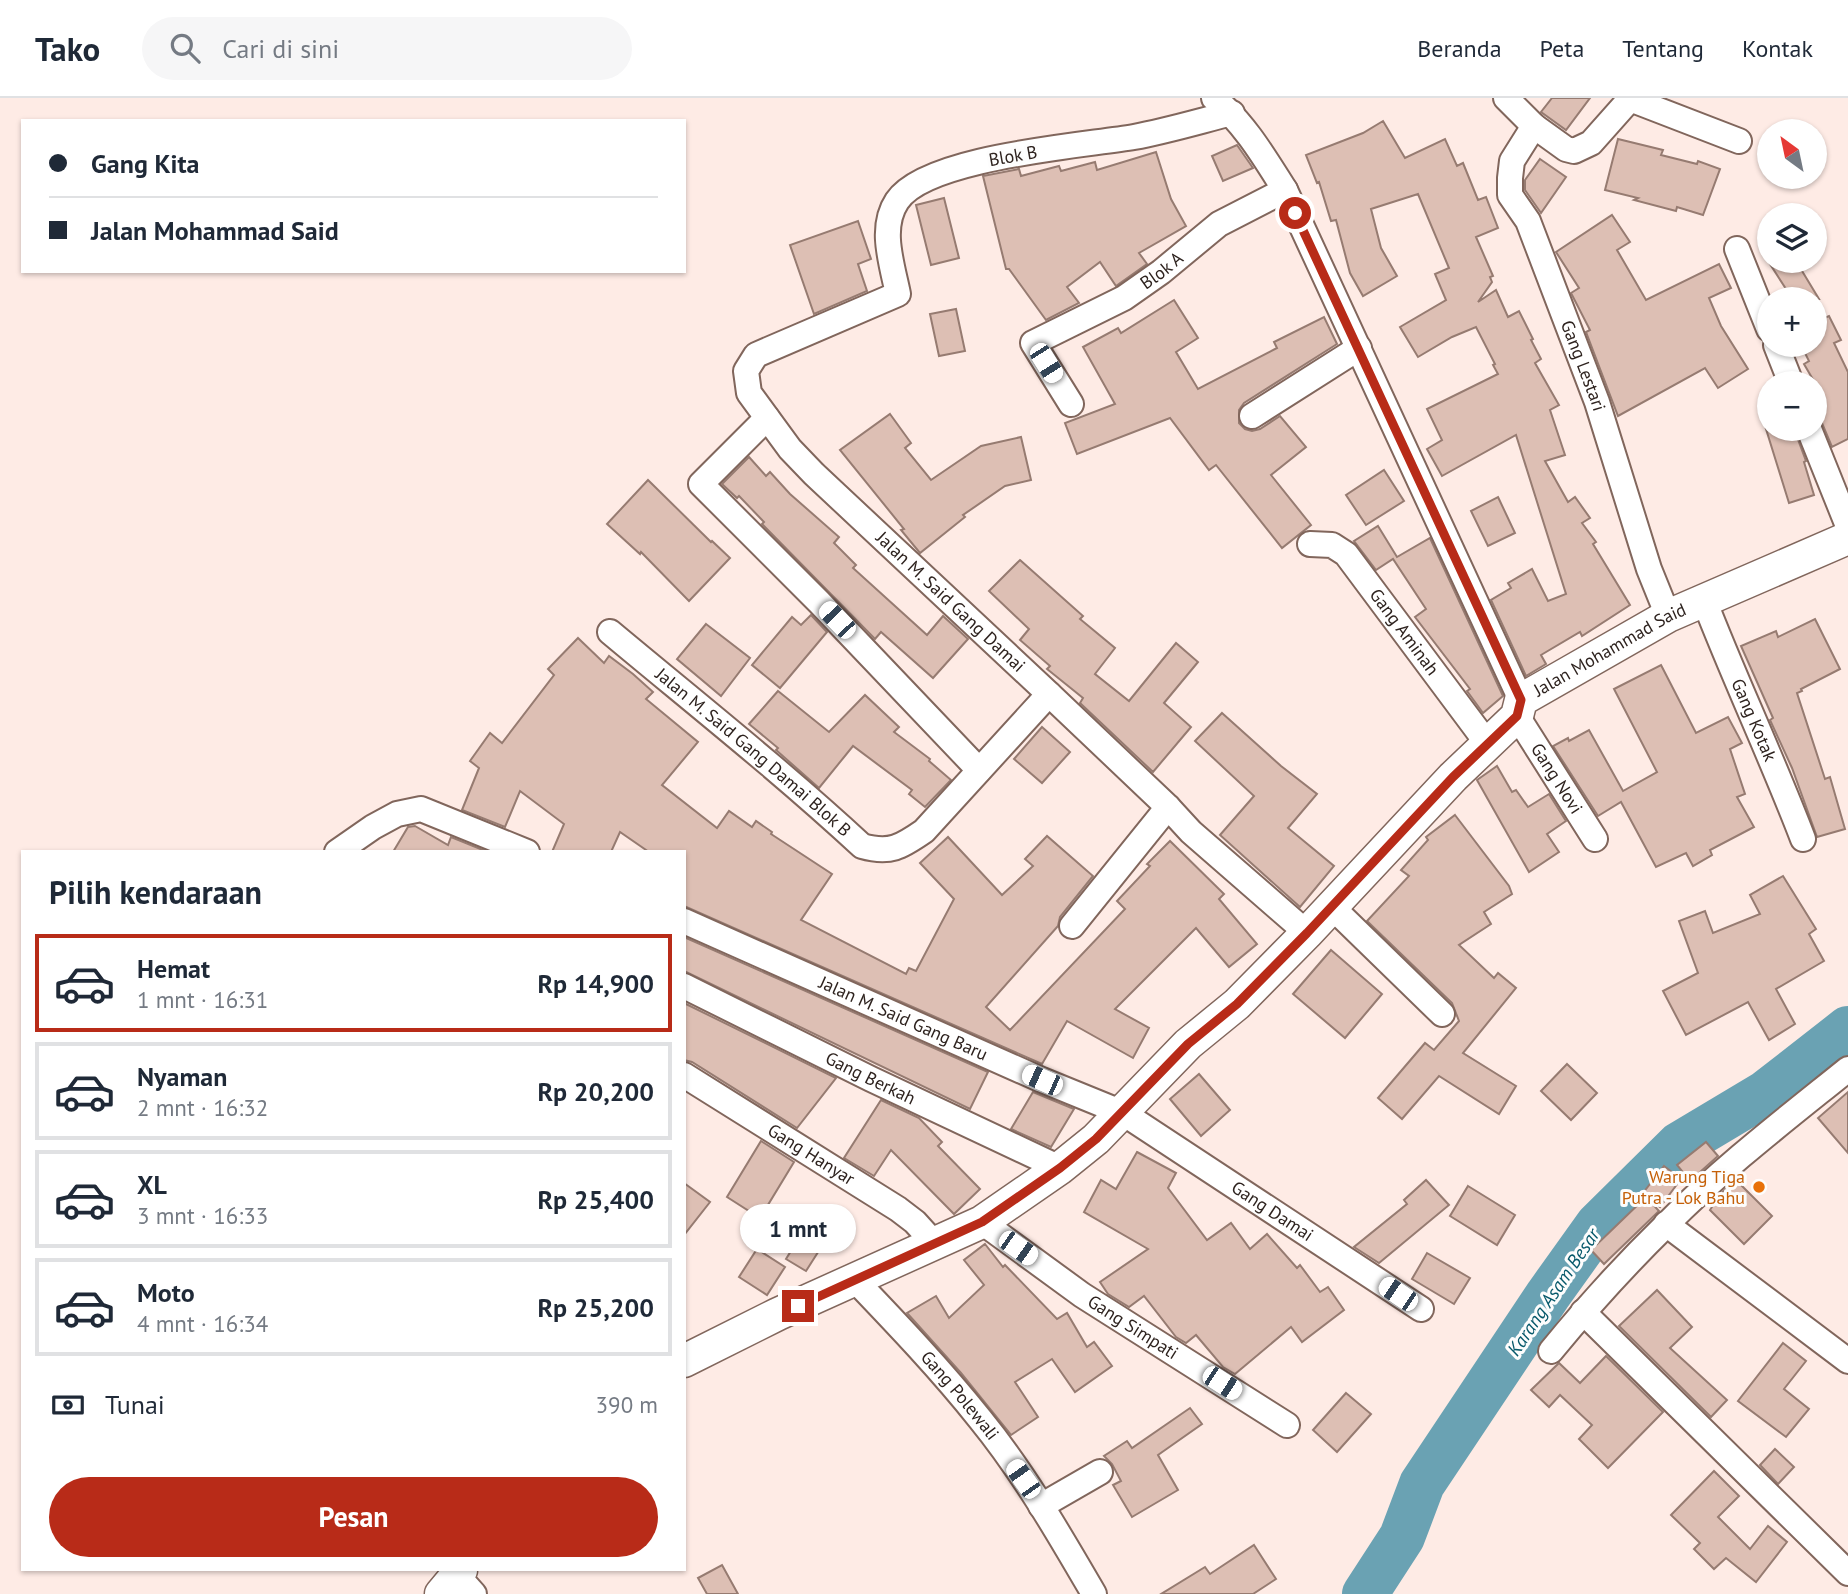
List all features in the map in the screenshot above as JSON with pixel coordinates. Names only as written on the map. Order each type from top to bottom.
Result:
[{"type":"street","points":[[1506,98],[1534,126],[1566,149],[1574,151],[1591,143],[1630,98],[1739,141]]},
{"type":"street","name":"Gang Novi","points":[[1223,106],[1251,137],[1285,190],[1359,348],[1519,708],[1595,839]]},
{"type":"street","name":"Blok B","points":[[898,294],[889,253],[888,220],[898,199],[920,180],[943,170],[1010,156],[1135,136],[1223,106]]},
{"type":"street","name":"Gang Lestari","points":[[1534,126],[1512,161],[1510,195],[1528,221],[1588,379],[1649,569],[1668,615]]},
{"type":"street","name":"Blok A","points":[[1071,404],[1033,343],[1124,298],[1161,272],[1219,224],[1285,190]]},
{"type":"street","points":[[1737,249],[1757,299]]},
{"type":"street","name":"Jalan M. Said Gang Damai","points":[[898,294],[755,355],[746,371],[749,393],[798,458],[862,521],[1049,694],[1191,832],[1307,933]]},
{"type":"street","points":[[1252,416],[1359,348]]},
{"type":"street","points":[[767,418],[701,484],[819,602],[979,770]]},
{"type":"street","points":[[1814,441],[1848,526]]},
{"type":"street","name":"Jalan Mohammad Said","points":[[686,1360],[934,1242],[982,1222],[1060,1168],[1124,1113],[1188,1044],[1237,1004],[1519,708],[1668,615],[1848,538]]},
{"type":"street","name":"Gang Aminah","points":[[1310,544],[1332,545],[1346,554],[1487,743]]},
{"type":"street","name":"Gang Kotak","points":[[1704,600],[1776,768],[1803,839]]},
{"type":"street","name":"Jalan M. Said Gang Damai Blok B","points":[[610,632],[718,723],[764,757],[862,846],[889,850],[906,844],[925,831],[1049,694]]},
{"type":"street","points":[[1072,926],[1168,807]]},
{"type":"street","points":[[340,850],[397,814],[421,809],[522,850]]},
{"type":"street","points":[[1331,906],[1442,1014]]},
{"type":"street","name":"Jalan M. Said Gang Baru","points":[[686,922],[1042,1080],[1124,1113]]},
{"type":"street","name":"Gang Berkah","points":[[686,987],[870,1079],[1060,1168]]},
{"type":"street","points":[[1551,1351],[1583,1312],[1667,1224],[1736,1161],[1848,1069]]},
{"type":"street","name":"Gang Hanyar","points":[[686,1076],[898,1209],[934,1242]]},
{"type":"street","name":"Gang Damai","points":[[1124,1113],[1421,1309]]},
{"type":"street","name":"Gang Simpati","points":[[982,1222],[1082,1295],[1287,1425]]},
{"type":"street","points":[[1667,1224],[1848,1361]]},
{"type":"street","name":"Gang Polewali","points":[[855,1280],[946,1377],[982,1421],[1041,1506],[1094,1594]]},
{"type":"street","points":[[1583,1312],[1848,1573]]},
{"type":"street","points":[[1041,1506],[1100,1472]]},
{"type":"building","points":[[1552,98],[1590,98],[1566,130],[1541,112]]},
{"type":"building","points":[[1383,121],[1405,158],[1445,139],[1457,166],[1463,163],[1478,200],[1486,197],[1498,228],[1476,237],[1493,276],[1490,277],[1492,282],[1478,302],[1496,290],[1508,317],[1519,311],[1541,359],[1535,363],[1559,405],[1550,410],[1565,455],[1545,461],[1568,502],[1575,497],[1590,518],[1582,523],[1596,542],[1593,544],[1630,605],[1582,636],[1580,632],[1541,655],[1546,664],[1526,676],[1491,600],[1511,588],[1508,583],[1532,569],[1548,601],[1566,594],[1516,435],[1442,476],[1427,449],[1442,440],[1427,409],[1498,374],[1493,365],[1495,364],[1476,327],[1452,337],[1418,357],[1400,327],[1446,300],[1435,274],[1449,268],[1418,194],[1371,209],[1381,248],[1397,276],[1363,296],[1350,273],[1336,220],[1331,221],[1319,182],[1317,183],[1306,155],[1363,133]]},
{"type":"building","points":[[1618,139],[1663,150],[1661,155],[1697,164],[1698,161],[1720,169],[1703,215],[1677,207],[1676,211],[1605,190]]},
{"type":"building","points":[[1237,145],[1253,168],[1223,181],[1212,156]]},
{"type":"building","points":[[1156,152],[1171,199],[1186,226],[1139,253],[1147,264],[1116,286],[1100,262],[1067,287],[1079,303],[1046,320],[1009,269],[1006,269],[983,176],[1019,169],[1021,176],[1059,166],[1061,171],[1095,162],[1097,170]]},
{"type":"building","points":[[1540,159],[1566,177],[1541,213],[1525,190],[1525,180]]},
{"type":"building","points":[[944,198],[959,258],[931,265],[916,205]]},
{"type":"building","points":[[1612,215],[1630,242],[1617,250],[1646,300],[1719,264],[1731,288],[1709,298],[1721,326],[1748,369],[1718,388],[1705,368],[1618,416],[1586,332],[1590,330],[1571,293],[1579,288],[1556,252]]},
{"type":"building","points":[[858,221],[871,259],[858,264],[867,291],[814,314],[790,245]]},
{"type":"building","points":[[1776,273],[1803,273],[1812,287],[1785,287]]},
{"type":"building","points":[[1174,300],[1198,338],[1176,352],[1198,389],[1277,348],[1274,342],[1324,317],[1337,344],[1244,403],[1239,410],[1239,423],[1252,431],[1280,416],[1306,447],[1271,475],[1311,525],[1282,548],[1216,465],[1209,470],[1170,418],[1077,454],[1065,423],[1115,404],[1083,347],[1118,328],[1121,333]]},
{"type":"building","points":[[956,309],[965,351],[939,356],[930,314]]},
{"type":"building","points":[[1829,316],[1841,340],[1834,343],[1848,372],[1848,439],[1832,447],[1827,435],[1827,371],[1808,371],[1804,364],[1809,361],[1807,357],[1827,357]]},
{"type":"building","points":[[890,414],[911,443],[905,448],[931,480],[981,446],[1021,437],[1031,480],[1005,486],[963,515],[965,517],[920,553],[840,450]]},
{"type":"building","points":[[1770,441],[1798,441],[1806,461],[1804,462],[1814,495],[1789,503]]},
{"type":"building","points":[[749,457],[766,476],[770,472],[790,494],[839,537],[834,543],[856,565],[853,568],[927,635],[943,616],[968,639],[933,678],[881,632],[875,639],[762,524],[764,522],[739,496],[737,498],[722,484]]},
{"type":"building","points":[[1384,470],[1404,501],[1366,525],[1346,495]]},
{"type":"building","points":[[648,480],[730,558],[689,601],[641,552],[640,554],[607,524]]},
{"type":"building","points":[[1498,497],[1515,533],[1488,546],[1471,511]]},
{"type":"building","points":[[1378,526],[1397,557],[1430,538],[1503,696],[1483,713],[1467,691],[1470,689],[1415,617],[1426,609],[1393,559],[1376,570],[1354,541]]},
{"type":"building","points":[[1020,560],[1083,616],[1080,619],[1115,648],[1095,674],[1129,701],[1176,643],[1198,662],[1164,703],[1191,727],[1153,772],[1080,703],[1083,698],[1047,669],[1050,666],[1020,640],[1029,629],[989,591]]},
{"type":"building","points":[[811,615],[827,632],[780,688],[752,665],[792,617],[801,625]]},
{"type":"building","points":[[1815,619],[1840,669],[1797,693],[1825,779],[1830,777],[1845,829],[1817,837],[1792,768],[1770,720],[1773,718],[1741,646],[1776,631],[1778,637]]},
{"type":"building","points":[[706,624],[750,658],[721,696],[677,659]]},
{"type":"building","points":[[578,638],[604,663],[609,656],[633,674],[653,692],[646,699],[698,742],[662,785],[717,828],[729,811],[752,827],[756,821],[832,874],[801,920],[906,974],[909,968],[916,971],[954,899],[920,863],[948,837],[1002,895],[1033,866],[1025,859],[1047,836],[1093,876],[1060,917],[1058,926],[986,1007],[1010,1030],[1125,909],[1117,901],[1170,841],[1224,894],[1219,899],[1257,944],[1229,967],[1196,928],[1115,1009],[1149,1028],[1133,1058],[1067,1021],[1042,1064],[686,907],[686,850],[646,850],[620,832],[612,850],[553,850],[564,824],[520,791],[505,827],[462,810],[479,768],[470,761],[490,733],[502,743],[554,675],[548,669]]},
{"type":"building","points":[[1661,665],[1696,733],[1728,717],[1742,743],[1730,749],[1745,794],[1737,797],[1754,827],[1710,850],[1712,855],[1693,866],[1686,853],[1656,867],[1621,802],[1598,816],[1553,746],[1589,730],[1623,791],[1657,772],[1614,689]]},
{"type":"building","points":[[778,691],[829,732],[865,695],[899,727],[894,732],[930,759],[929,761],[951,780],[925,807],[909,794],[912,790],[853,746],[819,788],[749,724]]},
{"type":"building","points":[[1222,713],[1317,794],[1288,828],[1334,866],[1300,907],[1220,835],[1254,796],[1195,741]]},
{"type":"building","points":[[1042,727],[1070,752],[1042,783],[1014,759]]},
{"type":"building","points":[[1497,766],[1512,792],[1516,790],[1528,807],[1549,794],[1566,821],[1547,834],[1559,852],[1529,872],[1477,780]]},
{"type":"building","points":[[1455,815],[1509,886],[1512,894],[1484,912],[1491,924],[1459,945],[1494,978],[1498,973],[1516,988],[1463,1053],[1516,1086],[1499,1114],[1439,1076],[1402,1119],[1378,1098],[1425,1043],[1434,1050],[1459,1021],[1452,1003],[1367,921],[1409,876],[1401,870],[1428,840],[1426,837]]},
{"type":"building","points":[[415,826],[448,845],[451,837],[483,850],[394,850],[408,827]]},
{"type":"building","points":[[1783,876],[1816,929],[1809,934],[1824,961],[1776,989],[1795,1024],[1769,1040],[1748,1002],[1686,1035],[1663,991],[1698,973],[1679,921],[1705,911],[1713,933],[1760,914],[1750,895]]},
{"type":"building","points":[[686,938],[988,1072],[970,1109],[686,972]]},
{"type":"building","points":[[1331,950],[1382,994],[1345,1038],[1293,994]]},
{"type":"building","points":[[686,1004],[836,1078],[797,1128],[686,1060]]},
{"type":"building","points":[[1567,1064],[1597,1093],[1571,1120],[1541,1091]]},
{"type":"building","points":[[1199,1074],[1230,1110],[1201,1136],[1170,1099]]},
{"type":"building","points":[[1033,1092],[1074,1109],[1051,1147],[1011,1129]]},
{"type":"building","points":[[1848,1092],[1848,1153],[1818,1118]]},
{"type":"building","points":[[881,1100],[919,1118],[942,1142],[938,1146],[980,1189],[954,1214],[891,1150],[874,1176],[844,1158]]},
{"type":"building","points":[[761,1141],[794,1162],[760,1218],[727,1197]]},
{"type":"building","points":[[1706,1142],[1718,1156],[1690,1181],[1677,1165]]},
{"type":"building","points":[[1137,1152],[1176,1173],[1168,1188],[1207,1240],[1231,1223],[1250,1249],[1267,1234],[1297,1268],[1300,1265],[1320,1292],[1328,1287],[1344,1310],[1302,1342],[1291,1327],[1235,1374],[1223,1367],[1196,1335],[1186,1343],[1176,1337],[1144,1296],[1129,1307],[1108,1294],[1100,1282],[1148,1249],[1084,1212],[1101,1180],[1116,1189]]},
{"type":"building","points":[[1664,1166],[1681,1179],[1660,1207],[1643,1193]]},
{"type":"building","points":[[1426,1180],[1449,1205],[1379,1263],[1354,1247],[1407,1204],[1404,1200]]},
{"type":"building","points":[[1736,1180],[1772,1216],[1744,1244],[1710,1210],[1712,1207],[1709,1204]]},
{"type":"building","points":[[686,1184],[710,1202],[686,1232]]},
{"type":"building","points":[[1468,1186],[1515,1215],[1497,1245],[1450,1216]]},
{"type":"building","points":[[1646,1197],[1659,1211],[1604,1264],[1591,1250]]},
{"type":"building","points":[[814,1214],[834,1227],[806,1271],[786,1259]]},
{"type":"building","points":[[985,1244],[1003,1267],[1005,1265],[1057,1319],[1067,1313],[1087,1347],[1094,1342],[1112,1366],[1075,1392],[1052,1359],[1015,1382],[1038,1417],[1011,1435],[961,1373],[907,1313],[936,1296],[949,1318],[984,1285],[964,1260]]},
{"type":"building","points":[[757,1249],[785,1267],[767,1295],[739,1277]]},
{"type":"building","points":[[1427,1253],[1470,1278],[1454,1304],[1412,1279]]},
{"type":"building","points":[[1657,1290],[1692,1327],[1670,1348],[1727,1400],[1711,1417],[1619,1326]]},
{"type":"building","points":[[1783,1343],[1806,1361],[1784,1389],[1809,1409],[1786,1437],[1738,1401]]},
{"type":"building","points":[[1606,1356],[1663,1412],[1608,1468],[1579,1439],[1592,1425],[1560,1395],[1549,1407],[1531,1390],[1559,1363],[1580,1383]]},
{"type":"building","points":[[1346,1393],[1371,1414],[1337,1452],[1313,1430]]},
{"type":"building","points":[[1190,1408],[1202,1424],[1158,1455],[1178,1490],[1132,1517],[1113,1485],[1121,1481],[1112,1464],[1104,1456],[1127,1441],[1132,1448]]},
{"type":"building","points":[[1775,1449],[1794,1467],[1778,1484],[1760,1465]]},
{"type":"building","points":[[1714,1471],[1739,1496],[1718,1517],[1750,1549],[1768,1526],[1787,1542],[1756,1582],[1726,1558],[1714,1569],[1694,1549],[1700,1543],[1671,1515]]},
{"type":"building","points":[[1254,1545],[1276,1579],[1253,1594],[1161,1594],[1205,1567],[1210,1574]]},
{"type":"building","points":[[722,1565],[738,1594],[707,1594],[698,1578]]},
{"type":"waterway","name":"Karang Asam Besar","points":[[1365,1594],[1402,1537],[1422,1484],[1598,1225],[1679,1145],[1766,1093],[1848,1029]]},
{"type":"place","name":"Warung Tiga Putra - Lok Bahu","points":[[1759,1187]]},
{"type":"route","points":[[798,1306],[982,1222],[1060,1168],[1096,1139],[1188,1044],[1237,1004],[1453,777],[1517,716],[1521,700],[1295,213]]}]
